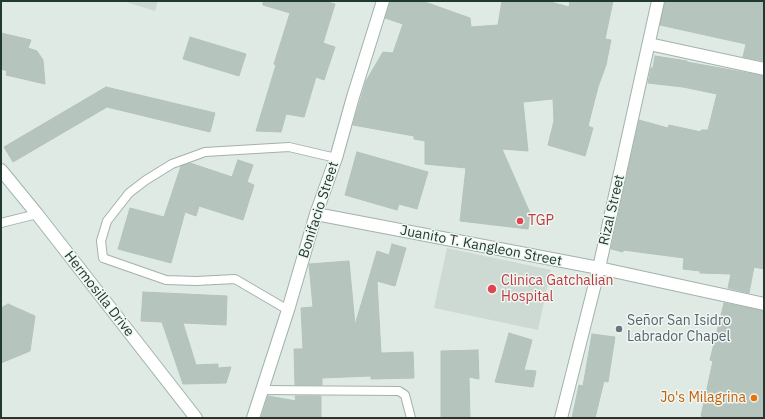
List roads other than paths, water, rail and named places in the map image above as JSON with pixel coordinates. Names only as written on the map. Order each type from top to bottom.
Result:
[{"type":"street","name":"Bonifacio Street","points":[[253,418],[288,310],[316,214],[336,158],[353,96],[383,1]]},
{"type":"street","name":"Rizal Street","points":[[561,418],[599,268],[658,1]]},
{"type":"street","points":[[649,44],[764,69]]},
{"type":"street","name":"Hermosilla Drive","points":[[1,170],[196,418]]},
{"type":"street","name":"Juanito T. Kangleon Street","points":[[316,214],[599,268],[764,304]]},
{"type":"lane","points":[[288,310],[235,279],[196,281],[166,280],[104,258],[101,241],[107,221],[129,193],[146,180],[172,164],[205,152],[289,147],[336,158]]},
{"type":"lane","points":[[1,223],[37,214]]},
{"type":"lane","points":[[262,390],[400,391],[405,395],[411,418]]},
{"type":"place","name":"TGP","points":[[520,221]]},
{"type":"place","name":"Clinica Gatchalian Hospital","points":[[492,289]]},
{"type":"place","name":"Señor San Isidro Labrador Chapel","points":[[619,329]]},
{"type":"place","name":"Jo's Milagrina","points":[[754,398]]}]
